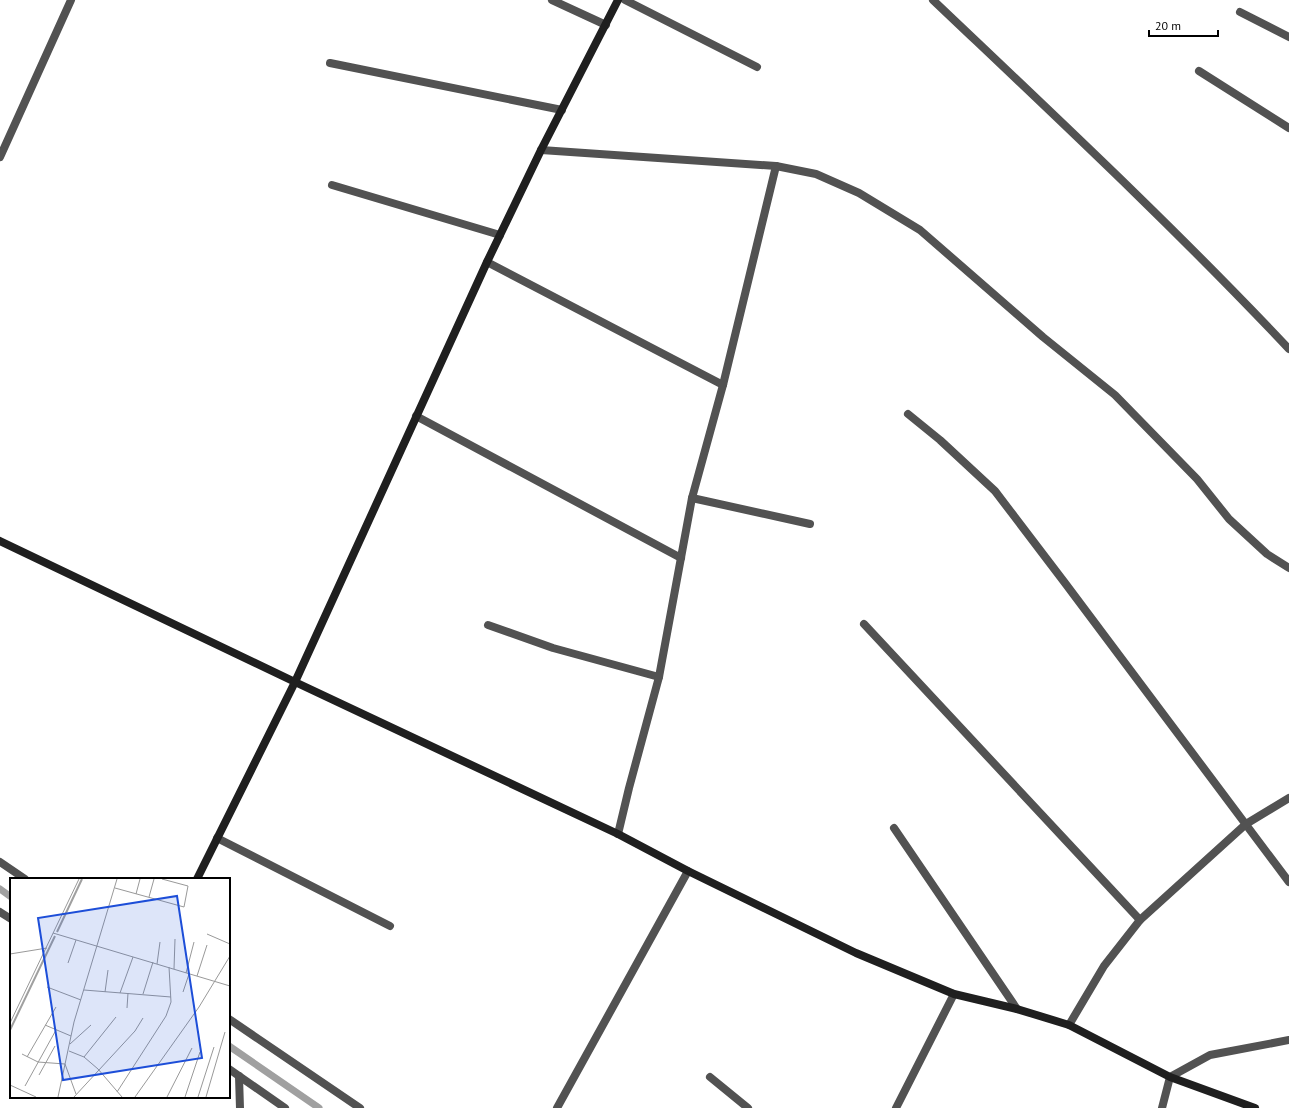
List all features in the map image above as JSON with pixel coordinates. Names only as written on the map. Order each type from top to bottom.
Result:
[{"type":"street","points":[[0,158],[71,0]]},
{"type":"street","points":[[552,0],[606,25]]},
{"type":"street","points":[[197,878],[295,682],[487,262],[541,150],[618,0]]},
{"type":"street","points":[[625,0],[757,67]]},
{"type":"street","points":[[933,0],[1122,180],[1250,308],[1289,350]]},
{"type":"street","points":[[1240,12],[1289,37]]},
{"type":"street","points":[[330,63],[562,110]]},
{"type":"street","points":[[1199,71],[1289,128]]},
{"type":"street","points":[[541,150],[776,166],[816,174],[858,193],[920,230],[1043,337],[1115,395],[1197,479],[1229,519],[1267,554],[1289,568]]},
{"type":"street","points":[[618,834],[628,788],[659,677],[692,498],[723,385],[776,166]]},
{"type":"street","points":[[332,185],[500,236]]},
{"type":"street","points":[[487,262],[723,385]]},
{"type":"street","points":[[908,414],[940,440],[995,491],[1066,583],[1289,882]]},
{"type":"street","points":[[416,416],[681,558]]},
{"type":"street","points":[[692,498],[810,524]]},
{"type":"street","points":[[0,541],[618,834],[688,871],[856,953],[954,994],[1017,1009],[1069,1025],[1170,1077],[1255,1108]]},
{"type":"street","points":[[864,624],[1140,920]]},
{"type":"street","points":[[488,625],[553,648],[659,677]]},
{"type":"street","points":[[1069,1025],[1104,966],[1140,920],[1246,824],[1289,798]]},
{"type":"street","points":[[894,828],[1017,1009]]},
{"type":"street","points":[[217,838],[390,926]]},
{"type":"street","points":[[0,862],[24,878]]},
{"type":"street","points":[[557,1108],[688,871]]},
{"type":"street","points":[[0,912],[10,918]]},
{"type":"street","points":[[896,1108],[954,994]]},
{"type":"street","points":[[230,1020],[360,1108]]},
{"type":"street","points":[[1162,1108],[1170,1077],[1210,1055],[1289,1040]]},
{"type":"street","points":[[230,1070],[285,1108]]},
{"type":"street","points":[[239,1076],[240,1108]]},
{"type":"street","points":[[710,1077],[748,1108]]},
{"type":"waterway","points":[[0,889],[10,896]]},
{"type":"waterway","points":[[230,1047],[319,1108]]}]
